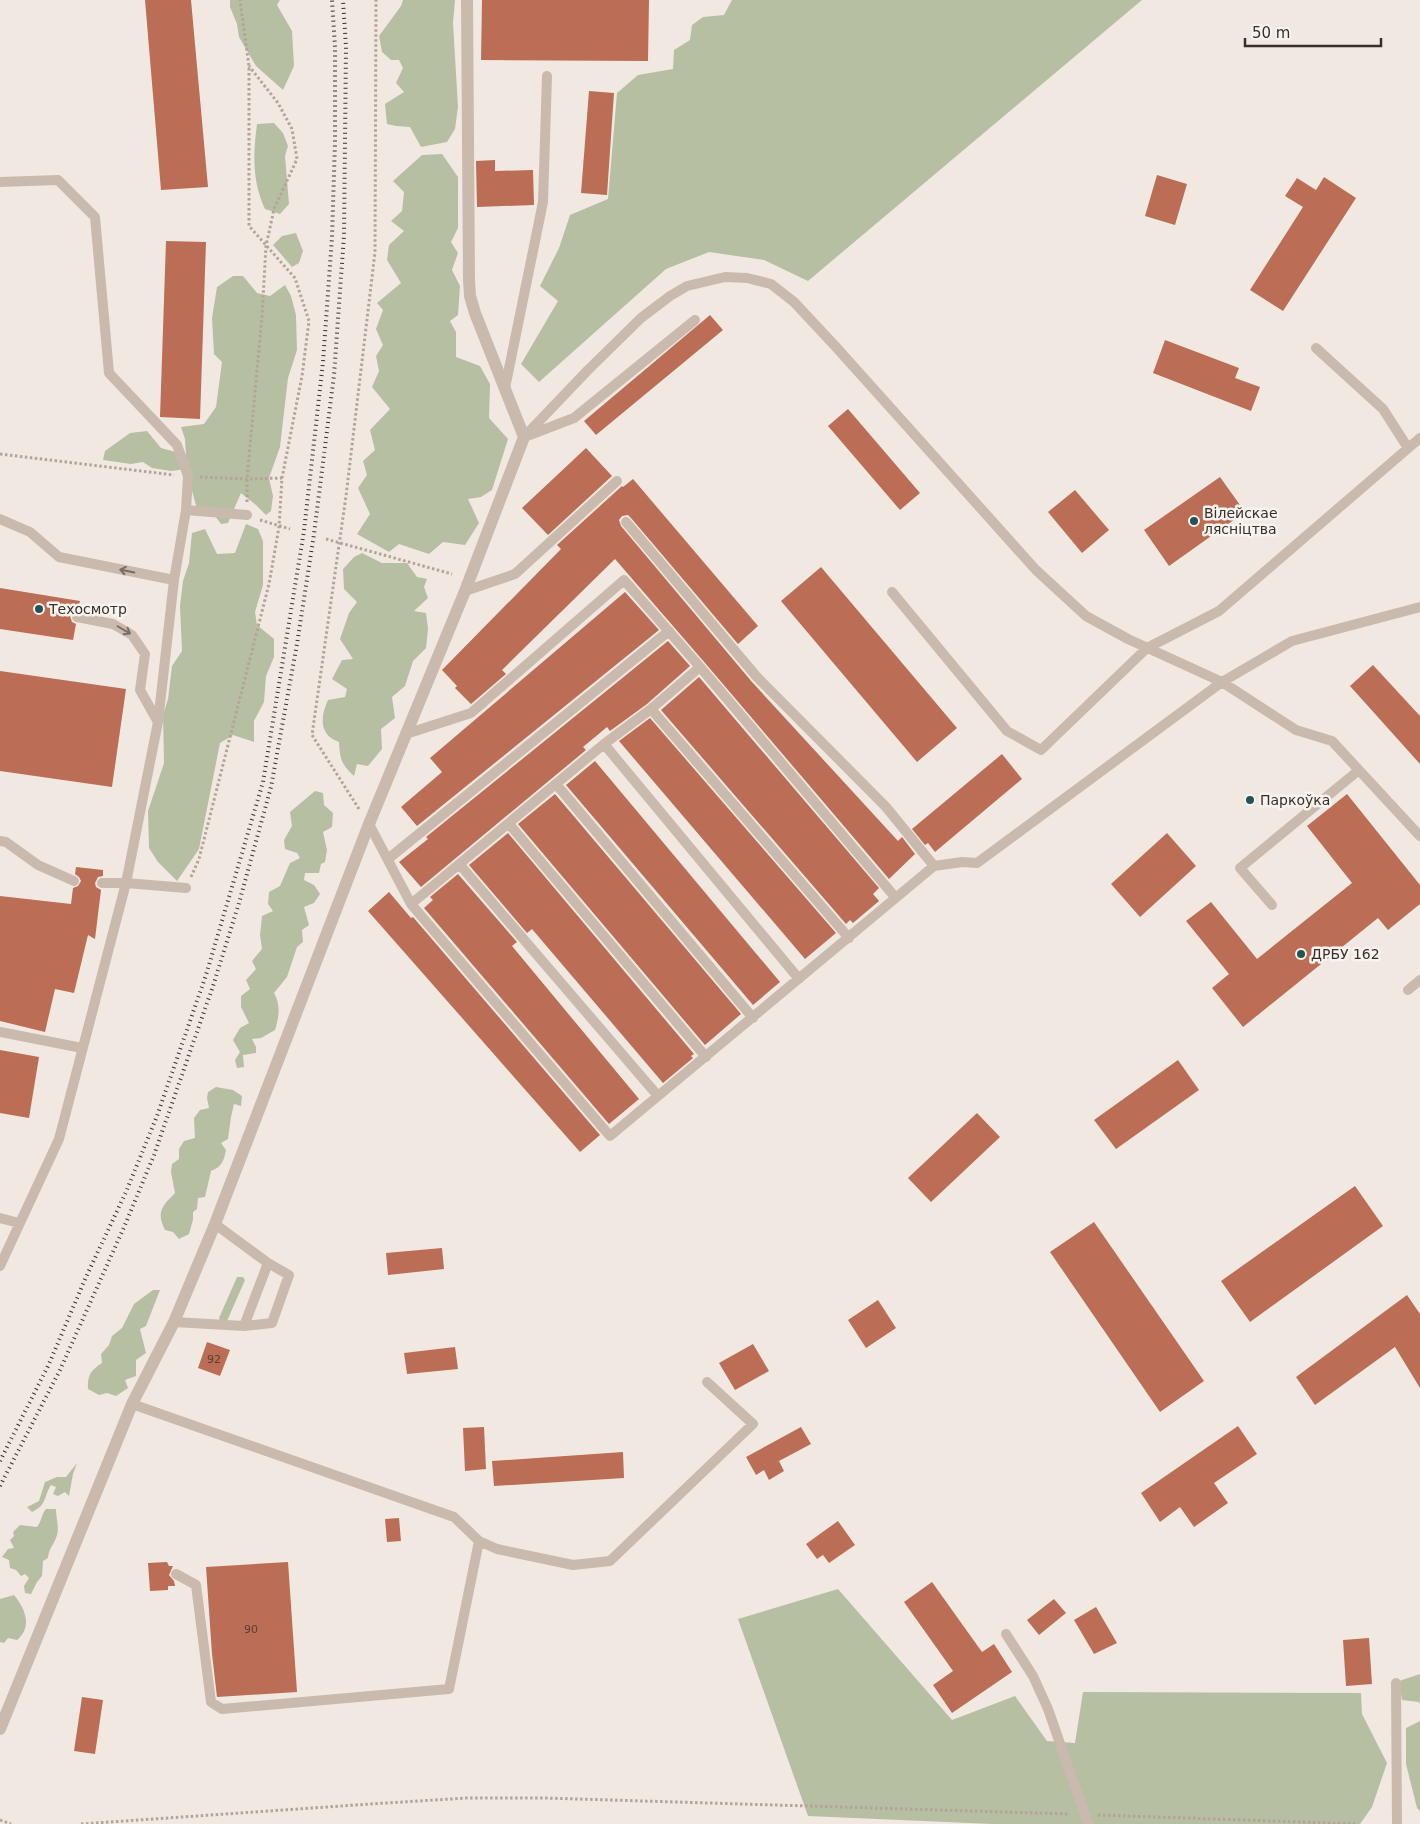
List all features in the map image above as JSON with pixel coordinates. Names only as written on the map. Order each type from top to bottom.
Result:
[{"type":"street","points":[[0,1729],[132,1404],[174,1322],[215,1224],[369,824],[465,591],[524,437],[470,296],[467,0]]},
{"type":"lane","points":[[504,388],[543,202],[547,76]]},
{"type":"lane","points":[[0,182],[58,180],[95,217],[109,373],[176,445],[188,476],[186,510],[174,580],[158,722],[126,883],[59,1139],[0,1266]]},
{"type":"lane","points":[[524,437],[641,318],[670,296],[687,286],[713,279],[737,277],[759,280],[770,284],[794,302],[1036,570],[1086,616],[1147,648],[1222,682],[1296,730],[1332,741],[1420,836]]},
{"type":"lane","points":[[524,437],[574,418],[695,320]]},
{"type":"lane","points":[[1316,348],[1383,409],[1408,448]]},
{"type":"lane","points":[[892,592],[1007,731],[1041,750],[1147,648],[1219,611],[1420,438]]},
{"type":"lane","points":[[465,591],[516,574],[617,481]]},
{"type":"lane","points":[[186,510],[247,515]]},
{"type":"lane","points":[[0,519],[30,532],[59,557],[174,580]]},
{"type":"lane","points":[[626,522],[757,678],[886,807],[934,866]]},
{"type":"lane","points":[[406,734],[471,714],[624,580],[895,897]]},
{"type":"lane","points":[[369,824],[412,904],[610,1136],[850,938],[895,897],[934,866],[962,862],[977,863],[1222,682],[1292,641],[1420,607]]},
{"type":"lane","points":[[77,617],[113,624],[132,635],[145,654],[140,690],[158,722]]},
{"type":"lane","points":[[388,859],[669,631]]},
{"type":"lane","points":[[412,904],[604,744],[651,709],[700,667]]},
{"type":"lane","points":[[651,709],[850,938]]},
{"type":"lane","points":[[604,744],[800,979]]},
{"type":"lane","points":[[1272,905],[1240,868],[1359,770]]},
{"type":"lane","points":[[556,784],[753,1018]]},
{"type":"lane","points":[[509,824],[706,1057]]},
{"type":"lane","points":[[0,841],[6,842],[38,865],[74,881]]},
{"type":"lane","points":[[460,865],[658,1096]]},
{"type":"lane","points":[[102,883],[186,888]]},
{"type":"lane","points":[[1408,990],[1420,980]]},
{"type":"lane","points":[[0,1032],[82,1048]]},
{"type":"lane","points":[[0,1218],[19,1223]]},
{"type":"lane","points":[[174,1322],[244,1326],[272,1323],[289,1275],[268,1263],[215,1224]]},
{"type":"lane","points":[[244,1326],[268,1263]]},
{"type":"lane","points":[[132,1404],[454,1517],[479,1541],[496,1549],[573,1565],[610,1561],[753,1424],[707,1382]]},
{"type":"lane","points":[[176,1574],[196,1585],[211,1702],[222,1708],[449,1690],[479,1541]]},
{"type":"lane","points":[[1006,1634],[1033,1676],[1048,1709],[1087,1819]]},
{"type":"lane","points":[[1396,1683],[1396,1824]]},
{"type":"path","points":[[186,888],[199,859],[269,584],[279,527],[282,478],[302,376],[310,320],[295,278],[249,226],[249,66],[240,0]]},
{"type":"path","points":[[369,824],[312,735],[339,542],[374,252],[376,0]]},
{"type":"path","points":[[249,66],[278,103],[292,129],[297,159],[274,209],[266,246],[247,479],[247,515],[279,527],[290,529]]},
{"type":"path","points":[[0,454],[188,476],[247,479],[282,478]]},
{"type":"path","points":[[326,540],[452,574]]},
{"type":"path","points":[[81,1824],[487,1798],[545,1798],[1087,1819],[1358,1824]]},
{"type":"path","points":[[0,1820],[11,1824]]},
{"type":"green space","points":[[230,0],[280,0],[277,5],[292,31],[294,66],[283,90],[256,66],[239,37],[237,24],[230,7]]},
{"type":"green space","points":[[403,0],[455,0],[453,23],[458,107],[455,129],[447,142],[421,147],[410,127],[387,124],[385,104],[404,92],[396,83],[403,68],[399,60],[391,60],[382,52],[379,36],[401,6]]},
{"type":"green space","points":[[732,0],[1142,0],[808,281],[764,260],[709,252],[666,269],[539,382],[521,364],[558,301],[540,286],[559,248],[570,215],[608,199],[617,93],[638,75],[673,69],[674,50],[690,40],[692,25],[703,17],[724,15]]},
{"type":"green space","points":[[274,123],[283,133],[288,146],[285,156],[289,204],[280,214],[265,209],[258,188],[255,167],[257,124]]},
{"type":"green space","points":[[442,154],[458,177],[458,228],[451,242],[458,253],[452,270],[460,286],[458,315],[450,321],[456,332],[456,357],[480,366],[490,384],[489,418],[508,439],[492,490],[481,497],[468,499],[479,523],[465,545],[443,542],[429,554],[399,544],[389,552],[357,534],[370,514],[358,488],[367,475],[363,461],[375,450],[370,430],[390,409],[372,387],[379,371],[376,356],[383,345],[376,329],[383,310],[377,303],[401,283],[387,260],[389,245],[404,231],[391,221],[402,211],[404,192],[393,181],[422,155]]},
{"type":"green space","points":[[296,233],[303,251],[299,263],[292,267],[273,245],[282,236]]},
{"type":"green space","points":[[233,276],[243,276],[257,293],[270,296],[285,285],[291,296],[296,315],[297,350],[288,378],[280,447],[269,478],[273,496],[271,511],[266,515],[241,493],[228,523],[221,524],[212,512],[197,509],[186,469],[171,471],[152,468],[143,462],[131,464],[103,460],[105,451],[130,433],[147,431],[161,448],[186,455],[185,439],[181,427],[204,424],[216,407],[222,362],[214,354],[212,318],[217,287]]},
{"type":"green space","points":[[246,524],[258,529],[263,541],[263,585],[255,612],[257,625],[274,639],[274,657],[266,676],[264,702],[254,721],[254,742],[233,735],[220,743],[199,849],[177,881],[158,862],[149,848],[148,811],[164,763],[163,715],[168,699],[172,666],[182,651],[180,606],[183,581],[189,563],[192,533],[205,529],[217,554],[235,553]]},
{"type":"green space","points":[[362,553],[382,563],[407,563],[417,577],[427,579],[424,587],[428,598],[414,611],[426,613],[428,629],[426,648],[413,661],[405,686],[392,697],[395,718],[381,729],[382,749],[368,766],[357,764],[354,776],[342,761],[339,742],[332,739],[325,730],[323,719],[328,700],[345,697],[347,689],[332,679],[342,660],[353,659],[340,639],[349,613],[357,602],[344,589],[343,569],[354,557]]},
{"type":"green space","points":[[315,791],[323,793],[324,805],[333,813],[332,827],[323,832],[327,850],[325,862],[321,864],[319,873],[305,873],[304,880],[314,885],[320,894],[314,903],[304,907],[309,925],[302,930],[303,942],[297,947],[287,977],[274,993],[279,1011],[275,1030],[261,1038],[252,1039],[256,1047],[256,1053],[243,1055],[244,1067],[237,1068],[235,1060],[240,1052],[233,1040],[240,1028],[249,1023],[241,1007],[241,996],[250,989],[246,980],[256,969],[252,961],[262,949],[260,935],[262,916],[273,911],[268,904],[269,892],[280,886],[290,863],[300,858],[297,853],[285,849],[284,840],[292,826],[290,812]]},
{"type":"green space","points":[[216,1087],[233,1090],[242,1096],[241,1106],[234,1104],[228,1139],[221,1143],[226,1150],[223,1160],[218,1167],[211,1171],[205,1197],[198,1198],[197,1209],[193,1212],[189,1234],[179,1239],[173,1232],[165,1230],[161,1218],[164,1206],[175,1193],[171,1172],[172,1164],[179,1159],[179,1149],[184,1141],[195,1138],[194,1118],[200,1110],[209,1108],[208,1092]]},
{"type":"green space","points":[[237,1277],[243,1277],[245,1280],[227,1321],[220,1321],[219,1318]]},
{"type":"green space","points":[[153,1290],[160,1290],[146,1326],[140,1329],[146,1353],[136,1360],[136,1376],[125,1380],[128,1388],[116,1396],[107,1393],[99,1395],[88,1389],[90,1374],[102,1363],[101,1354],[109,1345],[112,1336],[122,1328],[134,1304]]},
{"type":"green space","points":[[77,1463],[69,1496],[65,1492],[58,1496],[53,1494],[56,1487],[51,1485],[40,1507],[32,1512],[27,1507],[39,1501],[45,1482],[57,1477],[66,1477]]},
{"type":"green space","points":[[46,1509],[56,1509],[57,1535],[48,1558],[43,1561],[42,1576],[31,1594],[25,1593],[24,1586],[29,1578],[25,1574],[21,1576],[16,1570],[10,1568],[9,1560],[2,1557],[8,1549],[14,1548],[10,1540],[14,1536],[13,1532],[20,1525],[37,1527]]},
{"type":"green space","points":[[838,1589],[952,1720],[1015,1696],[1047,1741],[1075,1743],[1083,1692],[1361,1693],[1362,1714],[1387,1763],[1372,1807],[1360,1824],[992,1824],[808,1816],[738,1619]]},
{"type":"green space","points":[[14,1595],[26,1618],[25,1629],[17,1640],[8,1638],[4,1643],[0,1642],[0,1599]]},
{"type":"green space","points":[[1420,1674],[1420,1704],[1419,1702],[1402,1700],[1399,1681]]},
{"type":"green space","points":[[1420,1721],[1420,1811],[1417,1808],[1406,1764],[1406,1728]]},
{"type":"building","points":[[145,0],[191,0],[208,187],[161,190]]},
{"type":"building","points":[[482,0],[649,0],[648,61],[481,60]]},
{"type":"building","points":[[589,91],[614,93],[607,195],[581,193]]},
{"type":"building","points":[[495,160],[495,171],[533,170],[534,205],[477,207],[476,161]]},
{"type":"building","points":[[1157,175],[1187,184],[1175,225],[1145,216]]},
{"type":"building","points":[[1324,177],[1356,198],[1283,311],[1250,290],[1303,207],[1285,196],[1297,178],[1316,190]]},
{"type":"building","points":[[166,241],[206,242],[200,419],[160,417]]},
{"type":"building","points":[[710,315],[723,330],[596,435],[584,421]]},
{"type":"building","points":[[1165,340],[1239,368],[1235,378],[1260,387],[1251,411],[1153,373]]},
{"type":"building","points":[[848,409],[920,493],[900,510],[828,426]]},
{"type":"building","points":[[586,448],[612,476],[548,535],[522,508]]},
{"type":"building","name":"Вілейскае лясніцтва","points":[[1220,477],[1245,512],[1169,566],[1144,530]]},
{"type":"building","points":[[633,479],[758,626],[738,644],[628,515],[622,516],[619,520],[621,526],[752,682],[898,841],[902,837],[915,854],[889,879],[615,559],[502,670],[506,674],[471,704],[455,688],[457,686],[442,670],[561,549],[557,545],[622,486]]},
{"type":"building","points":[[1075,490],[1109,530],[1082,553],[1048,512]]},
{"type":"building","points":[[821,567],[957,728],[917,762],[781,601]]},
{"type":"building","name":"Техосмотр","points":[[0,588],[80,601],[78,610],[72,612],[70,616],[72,622],[76,624],[73,640],[0,629]]},
{"type":"building","points":[[625,592],[659,630],[417,826],[401,807],[442,772],[430,758]]},
{"type":"building","points":[[668,641],[690,666],[647,704],[610,731],[607,727],[583,747],[586,750],[421,887],[399,862],[428,839],[426,837]]},
{"type":"building","points":[[1373,665],[1420,716],[1420,764],[1350,686]]},
{"type":"building","points":[[0,671],[126,689],[112,787],[0,771]]},
{"type":"building","points":[[699,677],[879,888],[873,894],[879,901],[853,923],[850,920],[846,924],[661,710]]},
{"type":"building","points":[[650,718],[836,933],[805,959],[619,741]]},
{"type":"building","points":[[1002,754],[1022,779],[935,852],[928,843],[925,845],[912,829]]},
{"type":"building","points":[[595,761],[780,982],[753,1005],[566,785]]},
{"type":"building","points":[[555,794],[741,1014],[705,1045],[518,824]]},
{"type":"building","points":[[1347,794],[1420,885],[1420,904],[1388,930],[1378,918],[1243,1027],[1212,988],[1229,974],[1186,921],[1211,902],[1257,959],[1352,883],[1307,826]]},
{"type":"building","points":[[508,833],[694,1054],[691,1056],[693,1058],[663,1083],[532,929],[527,933],[469,865]]},
{"type":"building","points":[[1167,833],[1196,866],[1140,917],[1111,884]]},
{"type":"building","points":[[76,867],[103,870],[103,876],[98,877],[95,883],[96,887],[101,890],[95,939],[88,935],[74,993],[55,989],[45,1032],[0,1021],[0,896],[71,904],[73,888],[78,886],[81,881],[75,874]]},
{"type":"building","points":[[458,874],[517,942],[512,946],[639,1099],[609,1124],[424,908],[433,900],[430,897]]},
{"type":"building","points":[[389,892],[411,918],[413,917],[600,1135],[580,1152],[368,911]]},
{"type":"building","points":[[0,1050],[39,1057],[29,1118],[0,1113]]},
{"type":"building","points":[[1178,1060],[1199,1090],[1116,1149],[1094,1120]]},
{"type":"building","points":[[977,1113],[1000,1137],[931,1202],[908,1178]]},
{"type":"building","points":[[1355,1186],[1383,1226],[1250,1322],[1221,1281]]},
{"type":"building","points":[[1094,1222],[1204,1381],[1160,1412],[1050,1252]]},
{"type":"building","points":[[442,1248],[444,1269],[388,1275],[386,1253]]},
{"type":"building","points":[[1407,1295],[1420,1314],[1420,1388],[1395,1347],[1315,1405],[1296,1377]]},
{"type":"building","points":[[878,1300],[896,1328],[866,1348],[848,1320]]},
{"type":"building","points":[[207,1342],[230,1350],[220,1376],[198,1368]]},
{"type":"building","points":[[753,1344],[769,1371],[735,1390],[719,1363]]},
{"type":"building","points":[[455,1347],[458,1369],[407,1374],[404,1353]]},
{"type":"building","points":[[1238,1426],[1257,1454],[1214,1483],[1228,1503],[1194,1527],[1180,1507],[1160,1522],[1141,1493]]},
{"type":"building","points":[[484,1427],[486,1469],[465,1471],[463,1428]]},
{"type":"building","points":[[801,1427],[811,1444],[779,1461],[784,1471],[769,1480],[764,1470],[756,1475],[746,1457]]},
{"type":"building","points":[[623,1452],[624,1478],[494,1486],[492,1461]]},
{"type":"building","points":[[399,1518],[401,1541],[387,1542],[385,1519]]},
{"type":"building","points":[[838,1521],[855,1545],[829,1563],[823,1555],[817,1559],[806,1544]]},
{"type":"building","points":[[167,1562],[169,1566],[173,1566],[169,1575],[174,1581],[175,1586],[168,1586],[168,1590],[150,1591],[148,1563]]},
{"type":"building","points":[[288,1562],[297,1692],[217,1697],[206,1567]]},
{"type":"building","points":[[932,1582],[982,1652],[994,1644],[1012,1672],[952,1713],[933,1685],[953,1671],[904,1602]]},
{"type":"building","points":[[1054,1599],[1066,1613],[1039,1635],[1027,1620]]},
{"type":"building","points":[[1096,1607],[1117,1643],[1094,1654],[1074,1620]]},
{"type":"building","points":[[1369,1638],[1372,1684],[1346,1686],[1343,1640]]},
{"type":"building","points":[[82,1697],[103,1700],[95,1754],[74,1751]]},
{"type":"railway","points":[[0,1461],[49,1364],[86,1277],[126,1192],[157,1116],[206,975],[263,782],[304,531],[323,362],[332,237],[335,142],[335,47],[332,0]]},
{"type":"railway","points":[[0,1486],[60,1370],[154,1155],[213,986],[239,903],[271,787],[297,644],[314,534],[334,375],[344,235],[346,47],[343,0]]},
{"type":"place","name":"Вілейскае лясніцтва","points":[[1194,521]]},
{"type":"place","name":"Техосмотр","points":[[39,609]]},
{"type":"place","name":"Паркоўка","points":[[1250,800]]},
{"type":"place","name":"ДРБУ 162","points":[[1301,954]]}]
